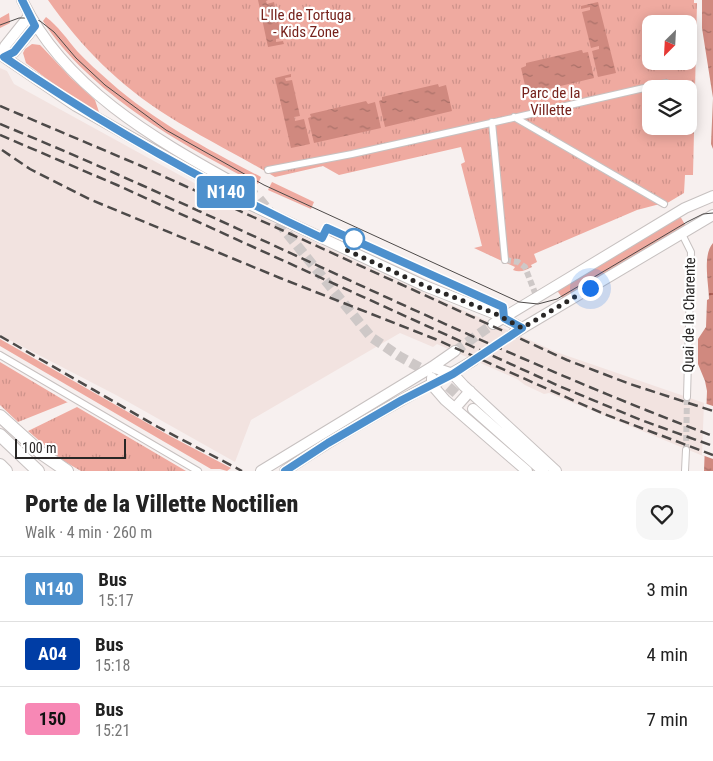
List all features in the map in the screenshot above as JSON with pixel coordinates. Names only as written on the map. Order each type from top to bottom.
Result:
[{"type":"highway","points":[[0,416],[41,453],[67,471]]},
{"type":"highway","points":[[0,436],[38,471]]},
{"type":"highway","points":[[0,466],[6,471]]},
{"type":"main road","points":[[22,0],[35,26],[73,70],[119,112],[152,136],[234,183]]},
{"type":"main road","points":[[2,57],[5,46],[29,16]]},
{"type":"main road","points":[[2,57],[14,52],[35,26]]},
{"type":"main road","points":[[2,57],[76,106],[256,203],[425,286],[504,318],[518,331],[713,215]]},
{"type":"main road","points":[[493,324],[685,208],[712,197]]},
{"type":"main road","points":[[261,471],[395,390],[455,351]]},
{"type":"main road","points":[[285,471],[313,451],[402,400],[453,374],[474,360]]},
{"type":"main road","points":[[432,367],[453,374],[556,471]]},
{"type":"main road","points":[[432,367],[432,385],[455,408],[527,471]]},
{"type":"main road","points":[[395,390],[402,400]]},
{"type":"main road","points":[[455,408],[470,391]]},
{"type":"main road","points":[[473,409],[542,471]]},
{"type":"street","points":[[268,170],[477,129],[492,122],[513,119],[642,89]]},
{"type":"street","points":[[513,119],[664,204]]},
{"type":"street","points":[[492,122],[505,260]]},
{"type":"street","name":"Quai de la Charente","points":[[682,234],[691,252],[687,397]]},
{"type":"street","points":[[0,355],[198,471]]},
{"type":"street","points":[[685,471],[686,450]]},
{"type":"shaded area","points":[[0,68],[7,71],[14,84],[225,200],[556,352],[713,406],[713,460],[549,393],[544,394],[517,379],[437,344],[433,347],[400,333],[251,420],[235,462],[116,395],[0,335]]},
{"type":"green space","name":"Parc de la Villette","points":[[48,0],[694,0],[694,3],[697,3],[697,15],[642,15],[642,70],[695,70],[695,80],[642,80],[642,135],[694,135],[693,175],[685,175],[684,193],[664,205],[637,210],[534,254],[537,262],[531,265],[532,267],[523,271],[516,271],[513,270],[515,267],[474,248],[482,246],[461,164],[465,162],[461,147],[339,175],[323,166],[275,177],[181,124],[150,104],[118,79],[74,34]]},
{"type":"green space","points":[[9,13],[10,23],[0,28],[0,18]]},
{"type":"green space","points":[[46,17],[85,59],[127,96],[164,123],[261,177],[258,184],[169,135],[111,94],[85,72],[62,47],[43,21]]},
{"type":"green space","points":[[32,44],[40,45],[95,100],[100,115],[81,105],[26,63],[23,53]]},
{"type":"green space","points":[[272,182],[314,202],[311,209],[268,190]]},
{"type":"green space","points":[[680,216],[687,228],[563,299],[556,289]]},
{"type":"green space","points":[[0,339],[170,436],[231,468],[227,471],[211,469],[0,346]]},
{"type":"green space","points":[[0,362],[68,402],[18,422],[0,405]]},
{"type":"green space","points":[[77,407],[186,471],[81,471],[62,460],[28,431]]},
{"type":"water","points":[[258,0],[268,0],[266,1],[267,4],[274,2],[282,38],[276,39],[276,42],[283,41],[284,44],[268,47]]},
{"type":"water","points":[[702,0],[713,0],[713,98],[702,28]]},
{"type":"water","points":[[598,2],[616,73],[598,77],[592,51],[599,49],[599,46],[591,48],[582,12],[590,10],[590,7],[581,9],[581,6]]},
{"type":"water","points":[[582,50],[583,53],[588,52],[594,78],[527,94],[521,68],[526,66],[526,63]]},
{"type":"water","points":[[291,74],[291,77],[285,78],[286,81],[292,80],[300,116],[294,117],[295,121],[304,119],[310,144],[291,148],[275,78]]},
{"type":"water","points":[[438,84],[439,87],[446,85],[452,111],[385,127],[379,101],[382,100],[382,97]]},
{"type":"water","points":[[713,98],[713,149],[711,144]]},
{"type":"water","points":[[366,101],[368,104],[375,102],[381,128],[314,143],[308,118],[311,117],[310,114]]},
{"type":"water","points":[[713,243],[713,471],[704,471],[707,391],[698,364],[698,339],[706,327],[707,300],[709,299],[707,262]]},
{"type":"pier","points":[[704,403],[713,406],[713,459],[702,455]]},
{"type":"tunnel","points":[[234,183],[257,196],[371,337],[399,356],[440,379],[473,409]]},
{"type":"tunnel","points":[[505,260],[518,262],[525,267],[537,298]]},
{"type":"tunnel","points":[[455,351],[493,324]]},
{"type":"tunnel","points":[[474,360],[514,333]]},
{"type":"tunnel","points":[[686,450],[687,397]]},
{"type":"tram line","points":[[0,25],[19,18],[30,18],[40,21],[54,32],[76,58],[105,85],[166,130],[264,185],[519,302],[538,304],[557,299],[687,222],[703,214],[713,213]]},
{"type":"railway","points":[[0,106],[139,165],[567,360],[630,384],[713,411]]},
{"type":"railway","points":[[0,124],[90,162],[533,363],[622,401],[713,436]]},
{"type":"railway","points":[[0,135],[117,185],[559,386],[641,420],[713,446]]},
{"type":"railway","points":[[2,150],[30,169],[89,199],[280,278],[435,339],[604,414],[713,455]]},
{"type":"railway","points":[[0,336],[158,427],[242,471]]},
{"type":"bus line","name":"N140","points":[[22,0],[35,26],[14,52],[4,57],[76,106],[255,207],[322,238],[327,228],[365,244],[503,307],[504,318],[522,328],[453,374],[402,400],[313,451],[285,471]]},
{"type":"route","points":[[354,239],[344,249],[425,286],[494,313],[522,328],[590,288]]},
{"type":"park label","name":"L'Ile de Tortuga - Kids Zone","points":[[306,24]]}]
